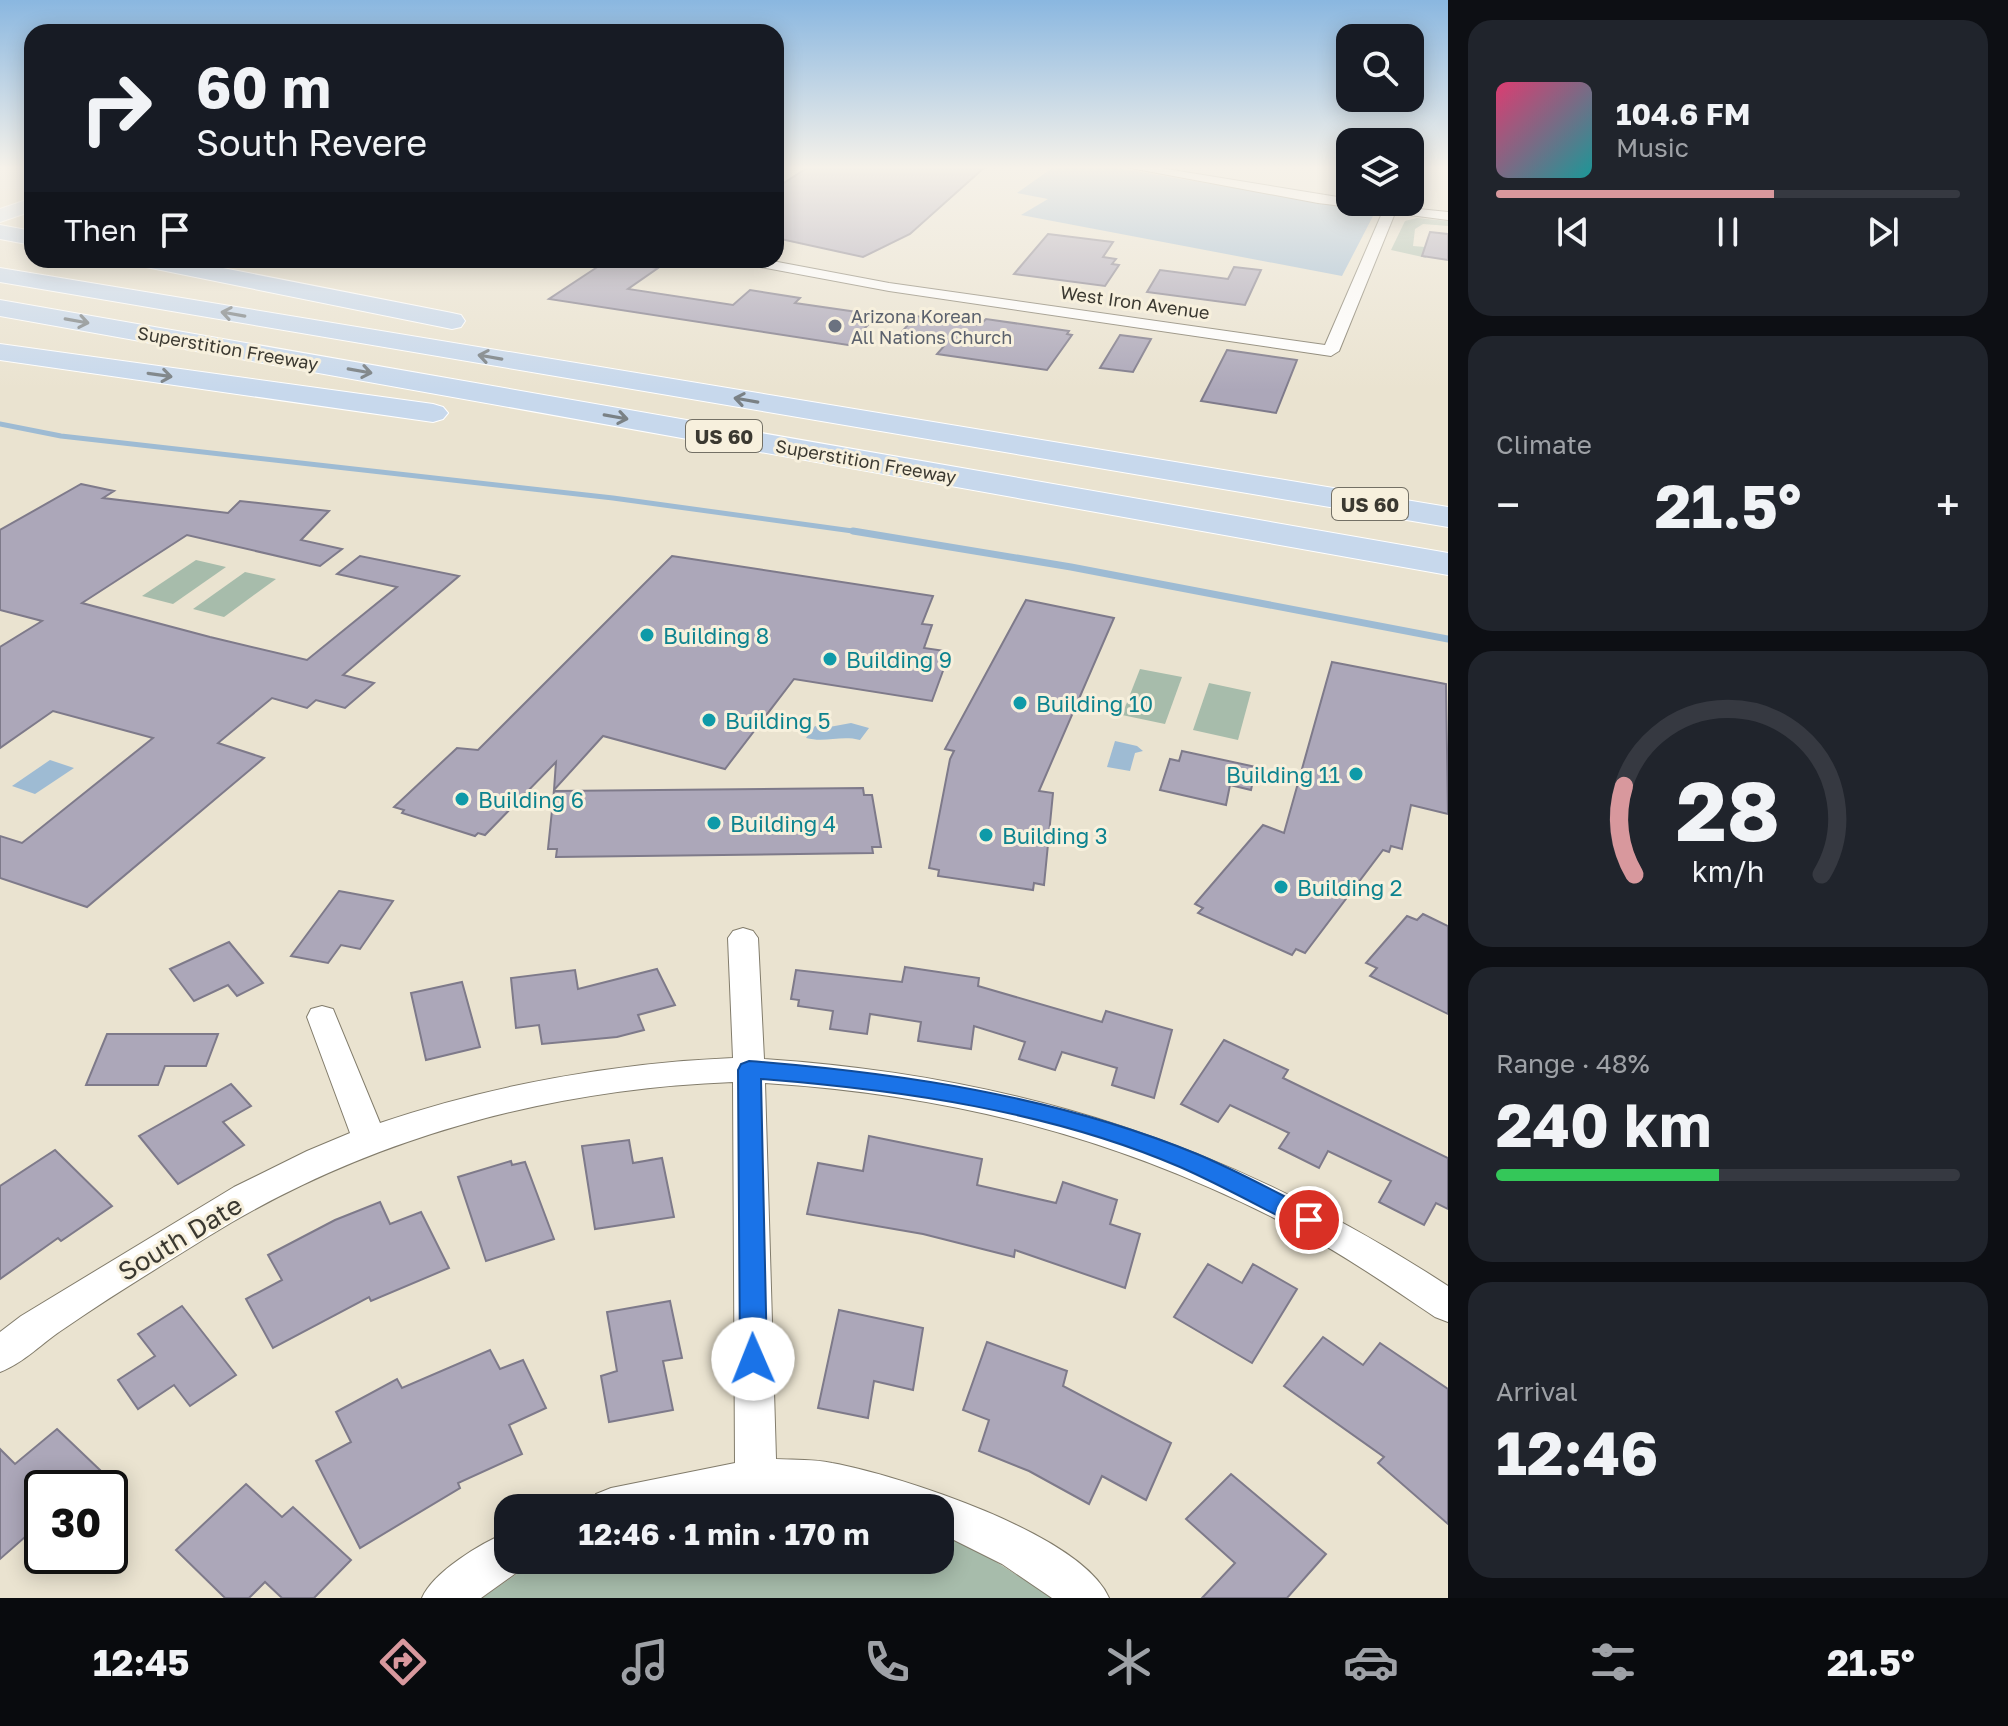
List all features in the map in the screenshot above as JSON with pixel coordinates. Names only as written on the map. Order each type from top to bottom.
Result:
[{"type":"highway","points":[[186,268],[474,326]]},
{"type":"highway","name":"Superstition Freeway","points":[[0,275],[1448,517]]},
{"type":"highway","name":"Superstition Freeway","points":[[0,308],[1448,566]]},
{"type":"highway","points":[[504,332],[1166,457],[1293,491]]},
{"type":"highway","points":[[0,352],[710,453],[1448,566]]},
{"type":"street","name":"West Iron Avenue","points":[[784,267],[889,287],[1331,351],[1377,241]]},
{"type":"street","points":[[743,938],[749,1070],[756,1478]]},
{"type":"street","points":[[322,1017],[370,1141]]},
{"type":"street","name":"South Date","points":[[0,1355],[207,1219],[282,1178],[370,1141],[477,1107],[569,1089],[679,1073],[749,1070],[854,1078],[957,1094],[1093,1127],[1189,1161],[1309,1220],[1422,1287],[1448,1306]]},
{"type":"street","points":[[679,1494],[756,1478],[830,1482],[875,1494]]},
{"type":"street","points":[[954,1518],[980,1526],[1061,1577],[1087,1598]]},
{"type":"street","points":[[444,1598],[494,1563]]},
{"type":"green space","points":[[1396,241],[1414,241],[1413,246],[1425,247],[1423,255],[1427,258],[1391,250]]},
{"type":"green space","points":[[196,560],[226,567],[173,604],[142,596]]},
{"type":"green space","points":[[245,572],[276,579],[224,617],[193,609]]},
{"type":"green space","points":[[1140,669],[1182,677],[1165,724],[1122,715]]},
{"type":"green space","points":[[1209,683],[1251,692],[1238,740],[1193,730]]},
{"type":"green space","points":[[954,1540],[971,1546],[1053,1598],[482,1598],[517,1574],[954,1574]]},
{"type":"water","points":[[1156,241],[1360,241],[1342,276]]},
{"type":"water","points":[[851,723],[869,728],[860,740],[806,738],[815,726],[824,728]]},
{"type":"water","points":[[1115,741],[1137,746],[1143,751],[1135,753],[1130,771],[1107,767]]},
{"type":"water","points":[[50,760],[74,768],[35,794],[12,786]]},
{"type":"building","points":[[788,241],[897,241],[863,257]]},
{"type":"building","points":[[1042,241],[1113,242],[1103,257],[1116,259],[1112,264],[1119,265],[1105,286],[1014,274]]},
{"type":"building","points":[[1427,241],[1448,241],[1448,260],[1422,256]]},
{"type":"building","points":[[1234,267],[1261,270],[1245,305],[1147,292],[1160,270],[1228,279]]},
{"type":"building","points":[[596,268],[658,268],[628,289],[733,305],[750,290],[800,298],[795,303],[878,315],[848,345],[549,299]]},
{"type":"building","points":[[916,316],[980,325],[986,319],[1069,331],[1067,334],[1072,335],[1047,370],[937,354],[945,345],[897,337]]},
{"type":"building","points":[[1120,335],[1151,339],[1133,372],[1100,368]]},
{"type":"building","points":[[1227,350],[1297,360],[1276,413],[1201,401]]},
{"type":"building","points":[[81,484],[114,491],[103,498],[228,513],[240,501],[329,511],[301,540],[342,549],[320,566],[187,535],[82,603],[210,637],[307,660],[397,587],[337,574],[360,556],[459,576],[343,675],[374,683],[345,708],[316,700],[307,708],[272,698],[218,743],[264,758],[87,907],[0,878],[0,836],[22,843],[153,738],[53,711],[0,748],[0,647],[42,621],[0,610],[0,530]]},
{"type":"building","points":[[672,556],[933,596],[922,624],[932,625],[924,648],[945,651],[943,656],[948,657],[932,701],[794,679],[725,769],[603,736],[554,790],[556,762],[485,835],[478,833],[475,836],[402,813],[404,810],[394,807],[457,748],[478,750]]},
{"type":"building","points":[[1026,600],[1114,618],[1039,791],[1053,793],[1044,885],[1034,883],[1033,890],[938,876],[939,870],[929,868],[954,751],[945,749]]},
{"type":"building","points":[[1332,662],[1446,684],[1448,814],[1411,805],[1402,849],[1391,846],[1389,852],[1383,850],[1305,953],[1296,949],[1292,955],[1198,913],[1203,908],[1195,904],[1263,825],[1284,833]]},
{"type":"building","points":[[1182,751],[1256,767],[1251,790],[1230,785],[1226,805],[1160,790],[1170,759],[1179,761]]},
{"type":"building","name":"Building 4","points":[[863,788],[864,795],[872,795],[881,847],[872,847],[873,853],[556,857],[557,849],[548,849],[554,791]]},
{"type":"building","points":[[339,891],[393,901],[360,949],[341,945],[328,963],[291,956]]},
{"type":"building","points":[[1423,914],[1448,926],[1448,1014],[1370,976],[1377,968],[1366,963],[1407,916],[1417,920]]},
{"type":"building","points":[[229,942],[263,983],[237,996],[228,985],[194,1001],[170,969]]},
{"type":"building","points":[[905,967],[979,978],[978,986],[1102,1022],[1106,1011],[1172,1030],[1154,1098],[1112,1085],[1117,1068],[1062,1052],[1055,1070],[1019,1059],[1025,1042],[974,1026],[971,1049],[918,1041],[921,1022],[870,1014],[867,1034],[830,1029],[833,1011],[798,1006],[799,1000],[791,999],[796,970],[902,982]]},
{"type":"building","points":[[657,969],[675,1005],[638,1015],[644,1030],[617,1037],[542,1044],[539,1025],[516,1028],[511,978],[575,970],[578,989]]},
{"type":"building","points":[[462,982],[480,1047],[426,1060],[411,993]]},
{"type":"building","points":[[107,1034],[218,1034],[206,1066],[165,1066],[158,1085],[86,1085]]},
{"type":"building","points":[[1224,1040],[1288,1070],[1283,1078],[1448,1158],[1448,1209],[1436,1203],[1424,1225],[1379,1202],[1391,1181],[1328,1151],[1319,1168],[1279,1148],[1289,1133],[1230,1105],[1218,1122],[1181,1104]]},
{"type":"building","points":[[231,1084],[251,1106],[223,1122],[244,1145],[178,1184],[139,1136]]},
{"type":"building","points":[[869,1136],[982,1159],[977,1185],[1056,1203],[1063,1182],[1117,1200],[1110,1224],[1140,1234],[1125,1288],[1015,1250],[1014,1257],[923,1234],[807,1214],[818,1163],[863,1171]]},
{"type":"building","points":[[629,1140],[633,1163],[662,1158],[674,1217],[595,1229],[582,1146]]},
{"type":"building","points":[[55,1150],[112,1206],[61,1241],[58,1238],[0,1279],[0,1186]]},
{"type":"building","points":[[511,1161],[512,1165],[525,1162],[554,1239],[486,1261],[458,1177]]},
{"type":"building","points":[[380,1202],[390,1224],[421,1212],[449,1268],[371,1301],[369,1297],[273,1348],[246,1299],[282,1280],[268,1255],[335,1220]]},
{"type":"building","points":[[1208,1264],[1242,1283],[1253,1264],[1297,1289],[1252,1363],[1174,1317]]},
{"type":"building","points":[[670,1301],[682,1358],[663,1361],[673,1410],[609,1422],[601,1376],[617,1371],[607,1312]]},
{"type":"building","points":[[182,1306],[236,1375],[190,1406],[174,1385],[138,1409],[118,1380],[155,1356],[138,1334]]},
{"type":"building","points":[[839,1310],[923,1328],[913,1390],[874,1381],[868,1418],[818,1408]]},
{"type":"building","points":[[1323,1337],[1363,1365],[1380,1343],[1448,1389],[1448,1524],[1378,1463],[1384,1457],[1284,1386]]},
{"type":"building","points":[[987,1342],[1067,1371],[1063,1386],[1171,1443],[1146,1500],[1102,1476],[1089,1504],[1029,1471],[979,1451],[989,1420],[963,1410]]},
{"type":"building","points":[[490,1350],[500,1369],[523,1360],[546,1408],[509,1425],[522,1454],[458,1483],[460,1488],[360,1548],[316,1461],[351,1442],[336,1412],[397,1379],[402,1388]]},
{"type":"building","points":[[57,1429],[100,1470],[24,1470],[24,1538],[0,1559],[0,1449],[15,1464]]},
{"type":"building","points":[[1231,1474],[1326,1554],[1287,1598],[1202,1598],[1235,1563],[1186,1519]]},
{"type":"building","points":[[246,1484],[282,1517],[293,1507],[351,1560],[314,1598],[282,1598],[265,1582],[249,1598],[225,1598],[176,1550]]},
{"type":"waterway","points":[[0,424],[61,436],[613,498],[856,531]]},
{"type":"waterway","points":[[856,531],[867,533]]},
{"type":"waterway","points":[[856,531],[1071,567],[1448,639]]},
{"type":"place","name":"Arizona Korean All Nations Church","points":[[835,326]]},
{"type":"place","name":"Building 8","points":[[647,635]]},
{"type":"place","name":"Building 9","points":[[830,659]]},
{"type":"place","name":"Building 10","points":[[1020,703]]},
{"type":"place","name":"Building 5","points":[[709,720]]},
{"type":"place","name":"Building 11","points":[[1356,774]]},
{"type":"place","name":"Building 6","points":[[462,799]]},
{"type":"place","name":"Building 4","points":[[714,823]]},
{"type":"place","name":"Building 3","points":[[986,835]]},
{"type":"place","name":"Building 2","points":[[1281,887]]},
{"type":"route","points":[[753,1359],[749,1070],[854,1078],[957,1094],[1093,1127],[1189,1161],[1309,1220]]}]
